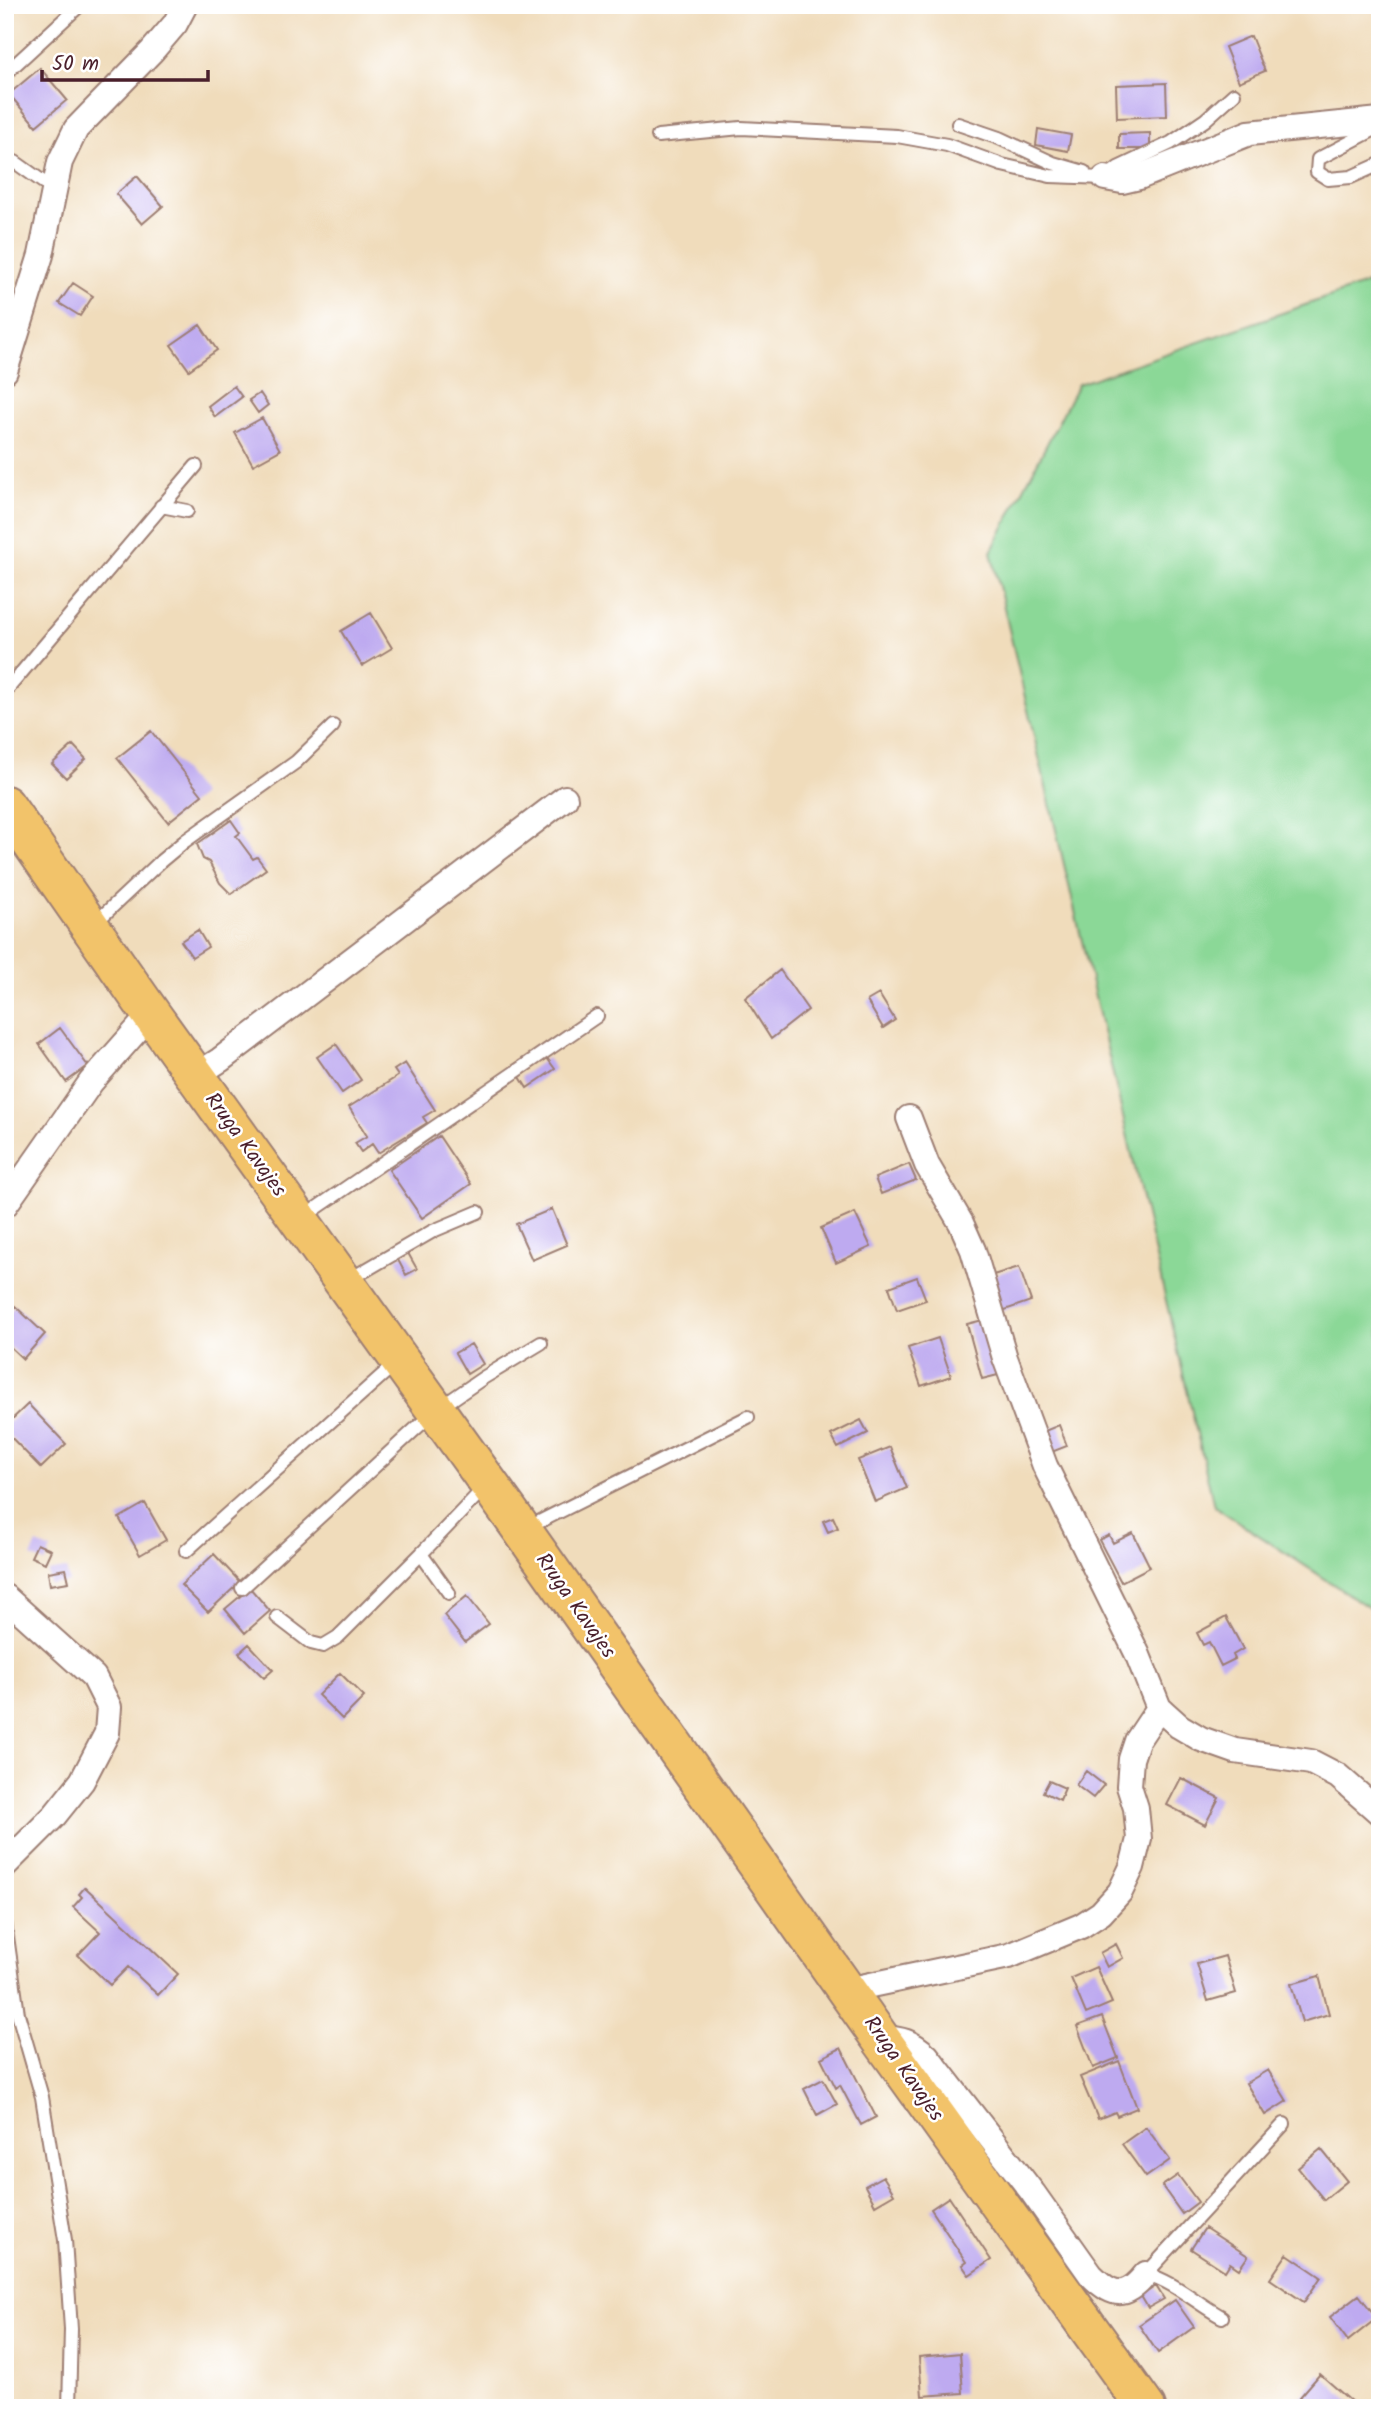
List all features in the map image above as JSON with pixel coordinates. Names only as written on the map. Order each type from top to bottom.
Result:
[{"type":"main road","name":"Rruga Kavajes","points":[[5,805],[195,1076],[522,1530],[880,2038],[1146,2408]]},
{"type":"street","points":[[5,371],[41,255],[60,162],[76,129],[152,51],[175,24],[185,5]]},
{"type":"street","points":[[1105,177],[1122,181],[1139,177],[1249,134],[1380,120]]},
{"type":"street","points":[[195,1076],[220,1060],[565,798]]},
{"type":"street","points":[[5,1205],[92,1082],[151,1014]]},
{"type":"street","points":[[909,1118],[927,1165],[961,1223],[973,1250],[1005,1358],[1045,1466],[1138,1653],[1159,1708],[1201,1739],[1235,1751],[1311,1762],[1338,1776],[1380,1813]]},
{"type":"street","points":[[5,1597],[94,1677],[109,1707],[107,1733],[82,1781],[54,1816],[5,1865]]},
{"type":"street","points":[[847,1990],[1009,1956],[1081,1926],[1101,1913],[1120,1892],[1132,1867],[1139,1839],[1136,1808],[1129,1786],[1131,1759],[1137,1741],[1159,1708]]},
{"type":"street","points":[[880,2038],[900,2039],[915,2045],[927,2056],[1033,2193],[1091,2275],[1103,2287],[1114,2292],[1124,2292],[1136,2287],[1146,2274]]},
{"type":"lane","points":[[5,74],[80,5]]},
{"type":"lane","points":[[658,136],[741,128],[897,136],[947,145],[1002,166],[1050,176],[1105,177],[1118,168],[1171,144],[1205,120],[1234,94]]},
{"type":"lane","points":[[958,124],[999,138],[1053,163],[1105,177]]},
{"type":"lane","points":[[1380,127],[1318,159],[1317,172],[1328,180],[1351,177],[1380,164]]},
{"type":"lane","points":[[5,166],[15,163],[53,188]]},
{"type":"lane","points":[[5,692],[196,466]]},
{"type":"lane","points":[[161,506],[187,511]]},
{"type":"lane","points":[[92,926],[169,854],[296,762],[333,726]]},
{"type":"lane","points":[[299,1220],[597,1016]]},
{"type":"lane","points":[[344,1283],[433,1231],[478,1212]]},
{"type":"lane","points":[[242,1588],[435,1410],[541,1343]]},
{"type":"lane","points":[[186,1551],[399,1360]]},
{"type":"lane","points":[[522,1530],[748,1417]]},
{"type":"lane","points":[[277,1617],[311,1643],[323,1646],[338,1637],[488,1484]]},
{"type":"lane","points":[[421,1554],[449,1593]]},
{"type":"lane","points":[[5,1923],[18,2014],[42,2097],[65,2240],[71,2329],[69,2408]]},
{"type":"lane","points":[[1222,2317],[1175,2286],[1146,2274],[1284,2124]]},
{"type":"green space","points":[[1380,279],[1380,1615],[1214,1506],[991,552],[1078,384]]},
{"type":"building","points":[[1251,36],[1265,71],[1239,82],[1225,47]]},
{"type":"building","points":[[40,68],[67,100],[36,126],[9,94]]},
{"type":"building","points":[[1166,83],[1167,116],[1117,118],[1116,85]]},
{"type":"building","points":[[1038,129],[1071,135],[1068,151],[1036,145]]},
{"type":"building","points":[[1150,133],[1150,149],[1119,149],[1119,134]]},
{"type":"building","points":[[137,176],[163,206],[142,224],[116,194]]},
{"type":"building","points":[[73,283],[93,296],[80,316],[59,303]]},
{"type":"building","points":[[200,325],[217,350],[189,370],[171,345]]},
{"type":"building","points":[[234,386],[242,397],[215,417],[208,406]]},
{"type":"building","points":[[260,393],[268,405],[258,413],[249,400]]},
{"type":"building","points":[[262,418],[280,450],[253,465],[235,433]]},
{"type":"building","points":[[371,613],[392,648],[362,666],[341,631]]},
{"type":"building","points":[[151,731],[202,795],[168,822],[117,758]]},
{"type":"building","points":[[73,745],[86,759],[66,778],[52,764]]},
{"type":"building","points":[[231,820],[240,833],[236,836],[253,859],[257,857],[266,869],[231,894],[220,883],[209,862],[203,859],[197,844]]},
{"type":"building","points":[[198,930],[208,947],[192,957],[181,941]]},
{"type":"building","points":[[780,970],[808,1010],[771,1039],[745,998]]},
{"type":"building","points":[[879,994],[895,1020],[883,1028],[867,1001]]},
{"type":"building","points":[[60,1028],[88,1066],[66,1082],[39,1044]]},
{"type":"building","points":[[336,1044],[361,1080],[342,1093],[317,1057]]},
{"type":"building","points":[[547,1058],[555,1069],[527,1088],[520,1077]]},
{"type":"building","points":[[405,1063],[435,1110],[423,1117],[427,1123],[378,1153],[372,1144],[361,1152],[355,1143],[367,1136],[349,1107],[398,1076],[394,1070]]},
{"type":"building","points":[[439,1136],[471,1184],[422,1218],[389,1170]]},
{"type":"building","points":[[909,1164],[916,1180],[881,1194],[875,1178]]},
{"type":"building","points":[[552,1209],[567,1245],[532,1260],[516,1224]]},
{"type":"building","points":[[855,1213],[871,1247],[836,1263],[821,1228]]},
{"type":"building","points":[[408,1253],[417,1269],[406,1275],[397,1258]]},
{"type":"building","points":[[1019,1267],[1031,1301],[1002,1311],[990,1276]]},
{"type":"building","points":[[917,1277],[926,1300],[897,1310],[889,1287]]},
{"type":"building","points":[[15,1306],[45,1334],[23,1359],[5,1342],[5,1316]]},
{"type":"building","points":[[983,1320],[998,1375],[982,1379],[967,1324]]},
{"type":"building","points":[[938,1338],[951,1376],[921,1386],[908,1348]]},
{"type":"building","points":[[471,1344],[483,1364],[467,1374],[455,1353]]},
{"type":"building","points":[[28,1404],[66,1444],[41,1468],[5,1431],[5,1426]]},
{"type":"building","points":[[861,1420],[868,1433],[838,1448],[831,1435]]},
{"type":"building","points":[[1059,1425],[1067,1446],[1049,1453],[1040,1433]]},
{"type":"building","points":[[890,1447],[907,1488],[875,1502],[858,1460]]},
{"type":"building","points":[[145,1503],[166,1540],[140,1555],[119,1518]]},
{"type":"building","points":[[833,1517],[838,1528],[828,1532],[823,1521]]},
{"type":"building","points":[[1133,1533],[1150,1567],[1121,1582],[1099,1540],[1109,1535],[1113,1543]]},
{"type":"building","points":[[37,1544],[51,1550],[45,1563],[31,1557]]},
{"type":"building","points":[[214,1554],[240,1582],[208,1612],[181,1585]]},
{"type":"building","points":[[66,1569],[69,1582],[50,1585],[48,1572]]},
{"type":"building","points":[[250,1588],[270,1611],[245,1633],[225,1609]]},
{"type":"building","points":[[467,1596],[489,1624],[465,1642],[444,1615]]},
{"type":"building","points":[[1226,1617],[1243,1649],[1233,1655],[1235,1659],[1221,1666],[1209,1642],[1203,1645],[1197,1633]]},
{"type":"building","points":[[249,1644],[273,1670],[264,1678],[239,1653]]},
{"type":"building","points":[[340,1673],[364,1697],[342,1719],[318,1695]]},
{"type":"building","points":[[1086,1771],[1104,1785],[1093,1798],[1076,1785]]},
{"type":"building","points":[[1181,1778],[1219,1798],[1205,1825],[1167,1805]]},
{"type":"building","points":[[1049,1781],[1065,1788],[1060,1800],[1043,1792]]},
{"type":"building","points":[[85,1887],[178,1974],[158,1995],[128,1967],[110,1985],[78,1955],[100,1932],[73,1907],[82,1897],[79,1894]]},
{"type":"building","points":[[1116,1944],[1123,1958],[1107,1967],[1100,1953]]},
{"type":"building","points":[[1225,1956],[1236,1993],[1208,2001],[1197,1964]]},
{"type":"building","points":[[1096,1967],[1112,2003],[1086,2014],[1071,1978]]},
{"type":"building","points":[[1319,1976],[1329,2014],[1302,2022],[1291,1984]]},
{"type":"building","points":[[1102,2017],[1118,2058],[1093,2068],[1077,2026]]},
{"type":"building","points":[[841,2048],[876,2117],[861,2125],[840,2085],[836,2088],[821,2058]]},
{"type":"building","points":[[1119,2061],[1137,2108],[1117,2116],[1115,2112],[1098,2119],[1080,2077]]},
{"type":"building","points":[[1268,2070],[1287,2101],[1265,2115],[1246,2083]]},
{"type":"building","points":[[823,2079],[837,2104],[817,2115],[804,2089]]},
{"type":"building","points":[[1146,2127],[1170,2160],[1146,2177],[1122,2144]]},
{"type":"building","points":[[1321,2149],[1347,2181],[1324,2200],[1298,2168]]},
{"type":"building","points":[[1178,2175],[1198,2202],[1182,2214],[1162,2186]]},
{"type":"building","points":[[883,2176],[894,2194],[875,2205],[865,2186]]},
{"type":"building","points":[[949,2197],[991,2260],[969,2275],[962,2265],[966,2262],[931,2209]]},
{"type":"building","points":[[1205,2228],[1248,2256],[1239,2269],[1230,2263],[1225,2271],[1191,2249]]},
{"type":"building","points":[[1287,2254],[1321,2277],[1304,2302],[1270,2279]]},
{"type":"building","points":[[1156,2286],[1164,2299],[1148,2308],[1141,2296]]},
{"type":"building","points":[[1359,2295],[1377,2318],[1348,2341],[1330,2317]]},
{"type":"building","points":[[1175,2300],[1194,2327],[1158,2353],[1139,2325]]},
{"type":"building","points":[[960,2353],[963,2393],[922,2396],[919,2357]]},
{"type":"building","points":[[1320,2374],[1354,2404],[1351,2408],[1312,2408],[1300,2397]]}]
